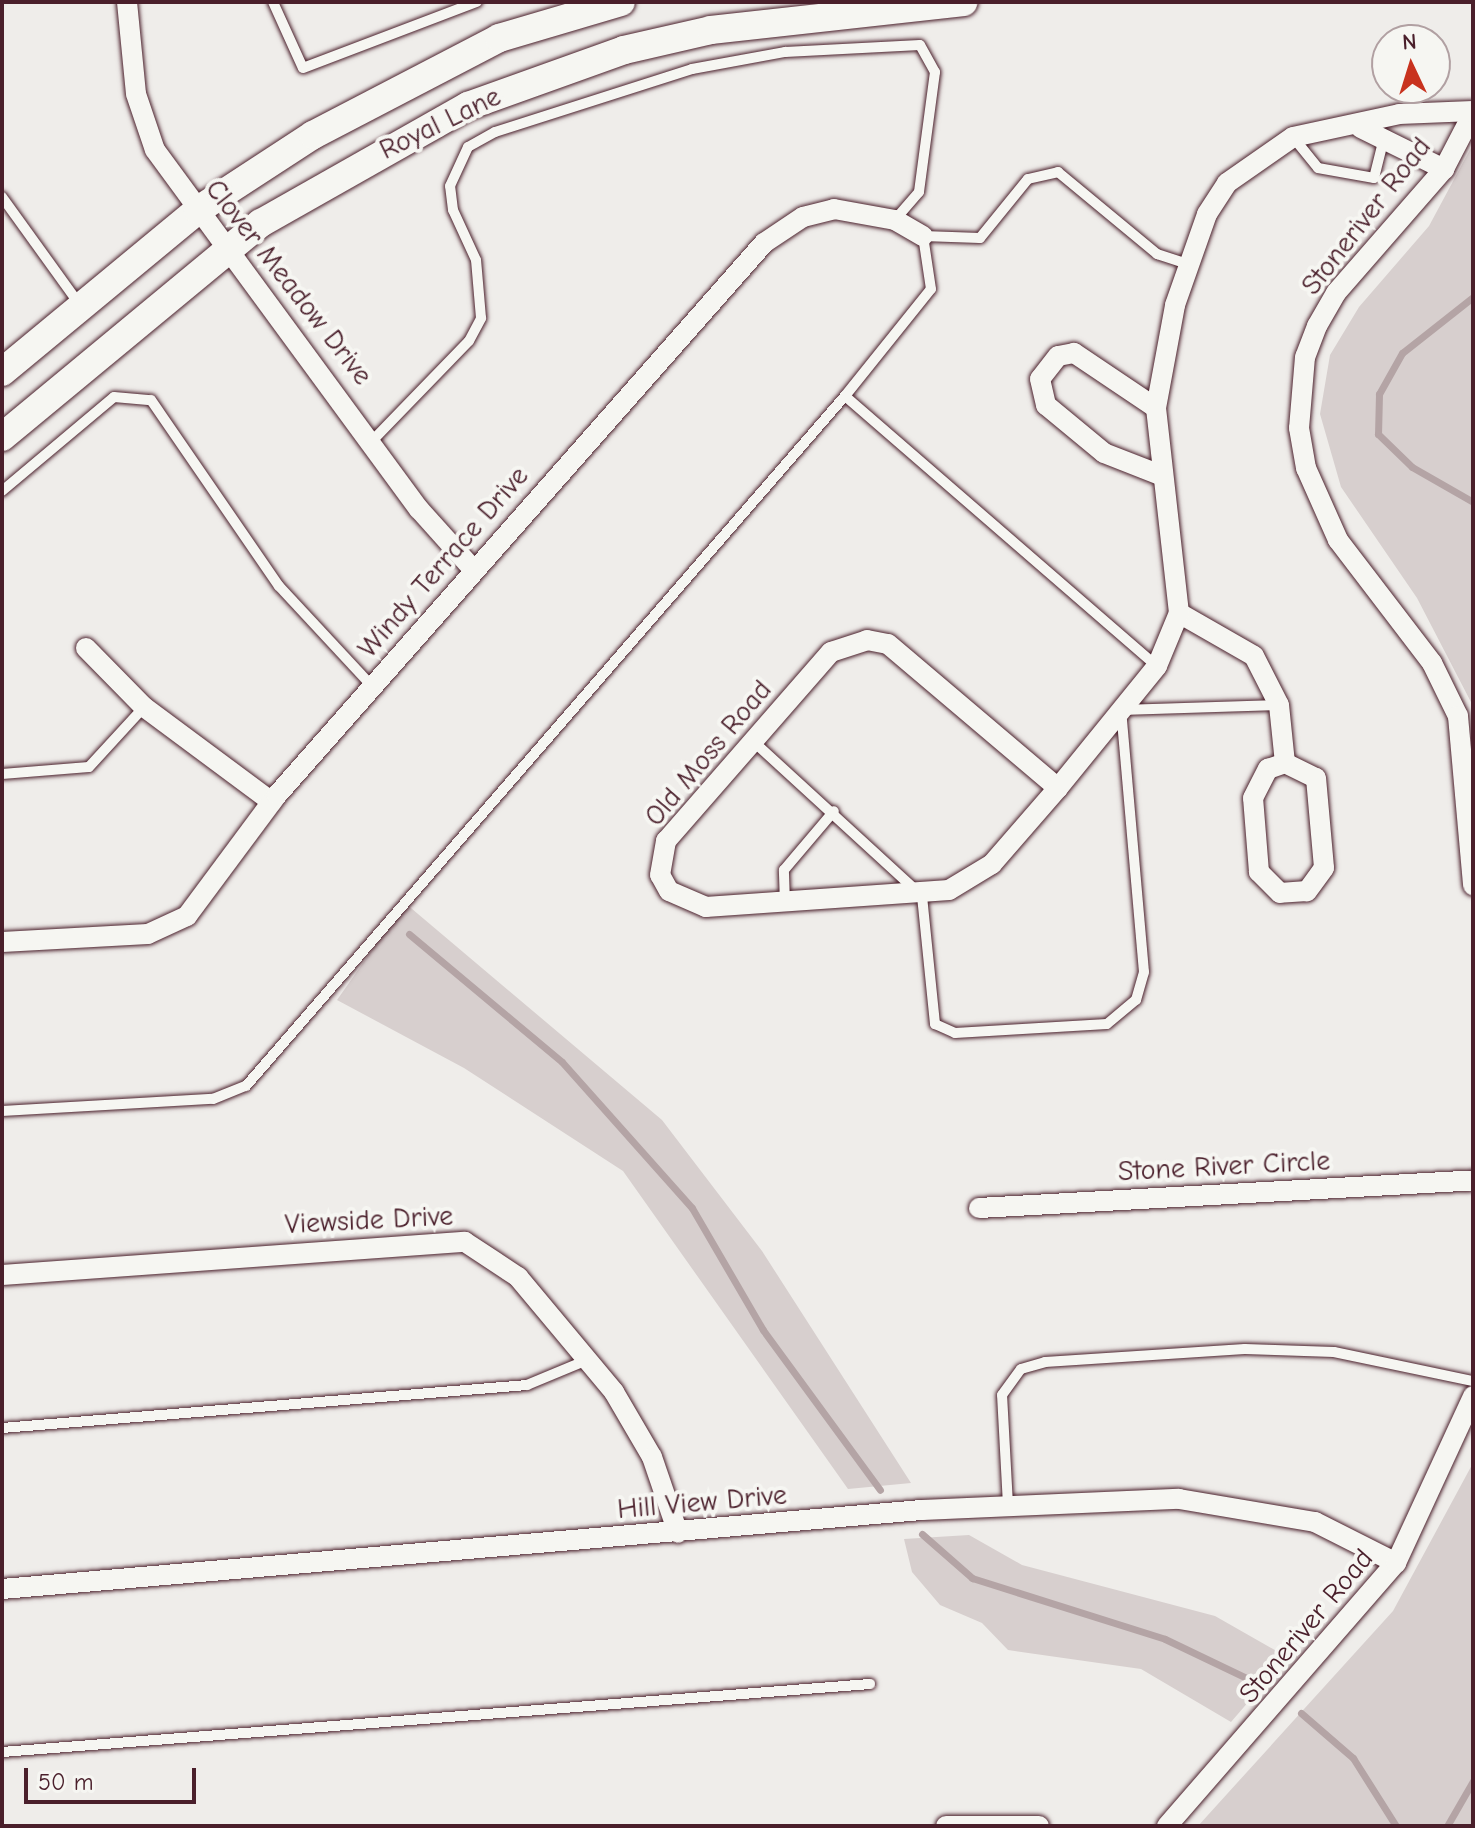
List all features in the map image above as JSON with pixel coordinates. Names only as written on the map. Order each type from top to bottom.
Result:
[{"type":"main road","name":"Royal Lane","points":[[2,372],[198,210],[439,64],[559,16],[621,2]]},
{"type":"main road","name":"Royal Lane","points":[[2,437],[230,245],[405,137],[522,83],[711,30],[963,2]]},
{"type":"street","name":"Clover Meadow Drive","points":[[127,2],[146,128],[198,210],[230,245],[374,439],[419,509],[472,568]]},
{"type":"street","points":[[1285,763],[1279,705],[1254,656],[1179,613],[1158,474],[1156,408],[1188,264],[1227,183],[1293,137],[1361,128],[1399,114],[1473,112]]},
{"type":"street","name":"Stoneriver Road","points":[[1473,112],[1444,169],[1336,293],[1317,326],[1305,357],[1299,428],[1306,468],[1338,540],[1420,645],[1458,716],[1473,885]]},
{"type":"street","points":[[1361,128],[1444,169]]},
{"type":"street","name":"Windy Terrace Drive","points":[[2,942],[169,928],[205,898],[272,802],[371,685],[764,243],[803,217],[834,209],[895,220],[923,236]]},
{"type":"street","points":[[1156,408],[1074,353],[1058,356],[1040,379],[1046,405],[1104,453],[1158,474]]},
{"type":"street","name":"Old Moss Road","points":[[1058,788],[888,644],[867,640],[831,652],[666,841],[660,875],[669,891],[706,907],[922,896],[972,880],[1058,788],[1157,666],[1179,613]]},
{"type":"street","points":[[86,648],[144,707],[272,802]]},
{"type":"street","points":[[1285,763],[1316,778],[1324,868],[1307,891],[1280,893],[1259,872],[1253,798],[1268,769],[1285,763]]},
{"type":"street","name":"Stone River Circle","points":[[979,1208],[1473,1180]]},
{"type":"street","name":"Viewside Drive","points":[[2,1275],[465,1242],[518,1277],[587,1360],[641,1435],[678,1533]]},
{"type":"street","name":"Stoneriver Road","points":[[1167,1826],[1396,1563],[1473,1396]]},
{"type":"street","name":"Hill View Drive","points":[[2,1589],[1008,1505],[1179,1499],[1247,1506],[1315,1522],[1396,1563]]},
{"type":"street","points":[[946,1826],[1039,1826]]},
{"type":"lane","points":[[273,2],[303,68],[477,2]]},
{"type":"lane","points":[[374,439],[469,341],[481,318],[476,260],[453,210],[450,186],[468,147],[495,132],[692,69],[785,52],[920,45],[935,72],[919,192],[895,220]]},
{"type":"lane","points":[[1293,137],[1318,168],[1374,178],[1384,138]]},
{"type":"lane","points":[[2,1111],[238,1094],[845,396],[931,289],[923,236],[980,238],[1028,179],[1058,172],[1157,254],[1188,264]]},
{"type":"lane","points":[[2,197],[80,305]]},
{"type":"lane","points":[[845,396],[1157,666]]},
{"type":"lane","points":[[2,491],[114,397],[151,400],[279,586],[371,685]]},
{"type":"lane","points":[[754,742],[834,811],[922,896],[935,1024],[955,1033],[1107,1024],[1136,1000],[1144,972],[1121,710],[1279,705]]},
{"type":"lane","points":[[2,774],[89,767],[144,707]]},
{"type":"lane","points":[[785,903],[784,870],[834,811]]},
{"type":"lane","points":[[1008,1505],[1002,1395],[1021,1369],[1045,1362],[1245,1349],[1334,1352],[1473,1381]]},
{"type":"lane","points":[[2,1428],[527,1385],[587,1360]]},
{"type":"lane","points":[[2,1752],[870,1684]]},
{"type":"shaded area","points":[[1473,144],[1473,706],[1417,598],[1341,487],[1320,414],[1330,355],[1359,307],[1429,226]]},
{"type":"shaded area","points":[[405,903],[662,1120],[762,1251],[911,1483],[848,1489],[623,1171],[464,1068],[337,1000]]},
{"type":"shaded area","points":[[1473,1463],[1473,1826],[1198,1826],[1393,1611]]},
{"type":"shaded area","points":[[969,1535],[1022,1565],[1215,1616],[1287,1657],[1231,1722],[1141,1669],[1008,1650],[982,1623],[940,1605],[912,1572],[904,1539]]},
{"type":"waterway","points":[[1473,297],[1402,353],[1379,394],[1378,434],[1412,467],[1473,502]]},
{"type":"waterway","points":[[409,934],[562,1062],[692,1208],[763,1330],[880,1490]]},
{"type":"waterway","points":[[922,1534],[972,1578],[1165,1639],[1259,1684]]},
{"type":"waterway","points":[[1301,1713],[1353,1758],[1396,1826]]},
{"type":"waterway","points":[[1447,1826],[1473,1781]]}]
